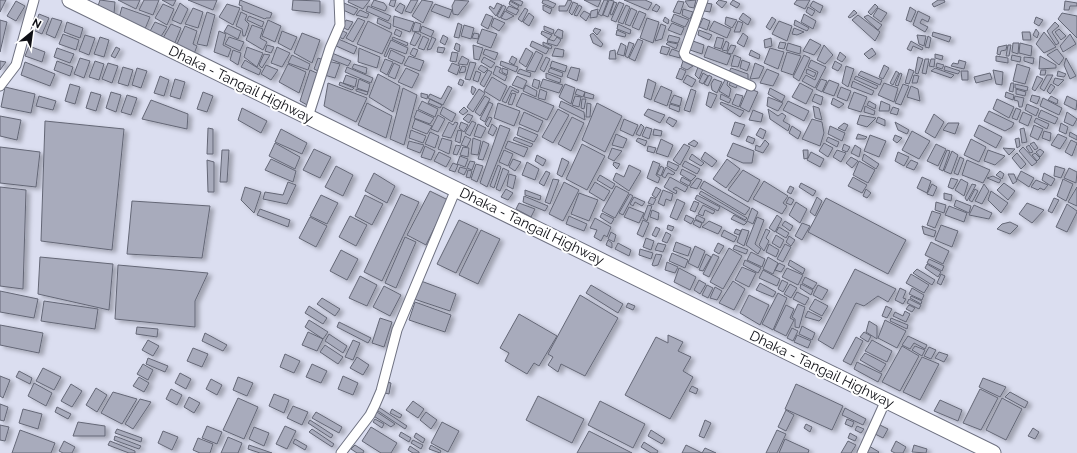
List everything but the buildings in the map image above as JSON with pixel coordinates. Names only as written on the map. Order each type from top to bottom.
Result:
[{"type":"highway","name":"Dhaka - Tangail Highway","points":[[70,0],[993,453]]},
{"type":"street","points":[[0,86],[16,65],[34,0]]},
{"type":"street","points":[[308,117],[330,48],[340,25],[339,0]]},
{"type":"street","points":[[703,0],[684,53],[686,57],[751,86]]},
{"type":"street","points":[[341,453],[376,405],[397,330],[456,189]]},
{"type":"street","points":[[862,453],[886,400]]}]
